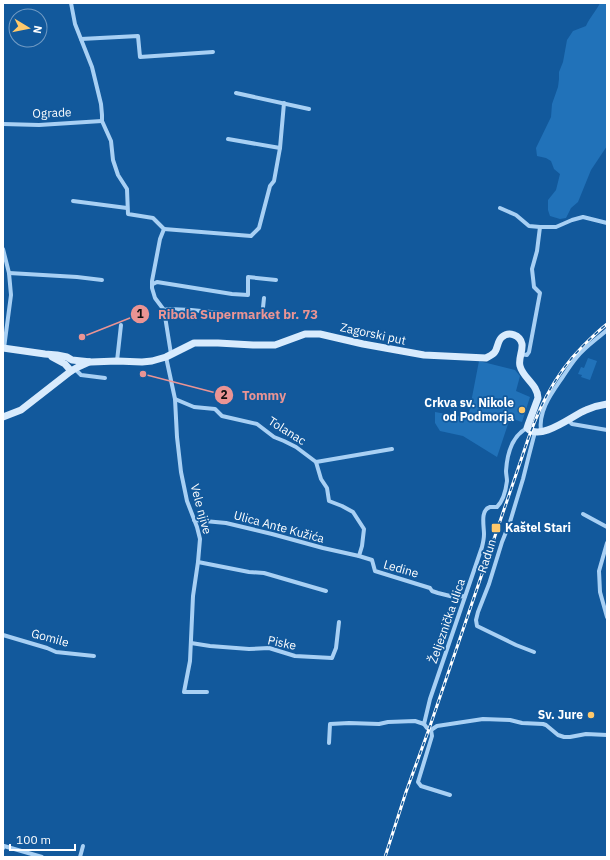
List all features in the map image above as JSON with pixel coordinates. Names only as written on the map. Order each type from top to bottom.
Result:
[{"type":"main road","name":"Zagorski put","points":[[91,362],[152,361],[194,343],[218,342],[274,345],[305,334],[320,334],[363,344],[424,355],[486,358],[494,354],[500,339],[509,334],[514,335],[522,342],[519,364],[521,371],[538,393],[538,398],[527,428]]},
{"type":"main road","points":[[3,348],[57,355],[67,357],[72,360],[91,362]]},
{"type":"main road","points":[[46,354],[74,369]]},
{"type":"main road","points":[[72,360],[74,369]]},
{"type":"main road","points":[[3,417],[22,410],[74,369],[91,362]]},
{"type":"main road","points":[[527,428],[531,431],[538,432],[554,428],[585,410],[607,404]]},
{"type":"street","points":[[71,3],[75,24],[92,67],[101,104],[102,121],[111,141],[113,160],[118,175],[126,189],[128,214],[153,218],[164,229],[250,236],[259,228],[270,186],[274,181],[280,148],[284,103]]},
{"type":"street","points":[[81,40],[138,36],[140,57],[213,52]]},
{"type":"street","points":[[236,93],[309,108]]},
{"type":"street","name":"Ograde","points":[[3,124],[39,125],[102,121]]},
{"type":"street","points":[[228,139],[280,148]]},
{"type":"street","points":[[73,201],[127,208]]},
{"type":"street","points":[[500,208],[516,215],[529,226],[540,228],[556,227],[583,217],[607,223]]},
{"type":"street","points":[[520,354],[527,355],[529,352],[540,293],[534,287],[532,269],[537,251],[540,228]]},
{"type":"street","points":[[164,229],[160,238],[152,281],[152,288],[155,298],[164,310],[191,310],[262,317],[264,298]]},
{"type":"street","points":[[3,249],[9,273],[11,295],[3,348]]},
{"type":"street","points":[[9,273],[102,280]]},
{"type":"street","points":[[153,284],[157,282],[248,295],[248,277],[276,280]]},
{"type":"street","name":"Vele njive","points":[[164,310],[168,355],[175,399],[181,472],[187,501],[200,539],[193,596],[190,661],[184,692],[207,692]]},
{"type":"street","points":[[117,361],[121,325]]},
{"type":"street","points":[[538,432],[541,417],[550,394],[577,357],[607,330]]},
{"type":"street","points":[[74,369],[81,375],[105,378]]},
{"type":"street","name":"Tolanac","points":[[175,399],[194,407],[215,409],[222,416],[257,424],[274,437],[296,447],[316,462]]},
{"type":"street","points":[[568,420],[572,424],[607,430]]},
{"type":"street","name":"Željeznička ulica","points":[[424,724],[430,699],[475,569],[483,541],[484,534],[482,522],[484,513],[489,507],[497,507],[501,502],[506,487],[506,471],[511,448],[514,440],[527,428]]},
{"type":"street","name":"Radun","points":[[534,652],[477,626],[476,620],[510,522],[538,432]]},
{"type":"street","points":[[359,556],[364,529],[353,512],[329,501],[327,488],[321,479],[316,462],[392,449]]},
{"type":"street","points":[[583,514],[607,527]]},
{"type":"street","name":"Ulica Ante Kužića","points":[[194,520],[226,523],[359,556]]},
{"type":"street","points":[[607,543],[599,571],[600,592],[607,617]]},
{"type":"street","name":"Ledine","points":[[359,556],[372,560],[374,571],[430,588],[432,591],[438,593],[454,597],[465,596]]},
{"type":"street","points":[[198,562],[249,572],[264,573],[326,591]]},
{"type":"street","name":"Piske","points":[[191,643],[249,649],[269,648],[295,656],[332,658],[336,648],[339,622]]},
{"type":"street","name":"Gomile","points":[[3,635],[56,652],[94,656]]},
{"type":"street","points":[[431,730],[437,726],[483,719],[510,720],[522,723],[542,724],[558,735],[570,737],[586,734],[607,735]]},
{"type":"street","points":[[329,743],[330,724],[379,724],[388,722],[415,722],[424,724],[431,730],[432,736],[418,782],[421,786],[450,795]]},
{"type":"street","points":[[3,848],[4,846],[42,857]]},
{"type":"street","points":[[80,857],[83,846]]},
{"type":"shaded area","points":[[600,3],[607,3],[607,146],[591,170],[578,202],[571,208],[566,218],[560,219],[550,216],[548,210],[548,200],[556,190],[560,174],[554,169],[551,161],[537,156],[536,148],[551,117],[552,104],[558,87],[559,72],[563,62],[567,40],[573,31],[586,26]]},
{"type":"shaded area","points":[[588,358],[597,361],[590,380],[581,377],[582,375],[578,374],[581,367],[584,368]]},
{"type":"shaded area","points":[[479,361],[515,370],[520,376],[516,391],[530,397],[522,422],[510,418],[497,457],[463,436],[440,431],[435,423],[435,412],[468,418]]},
{"type":"railway","points":[[385,857],[406,792],[539,410],[554,383],[571,359],[597,332],[607,324]]},
{"type":"place","name":"Ribola Supermarket br. 73","points":[[82,337]]},
{"type":"place","name":"Tommy","points":[[143,374]]},
{"type":"place","name":"Crkva sv. Nikole od Podmorja","points":[[522,410]]},
{"type":"place","name":"Kaštel Stari","points":[[496,528]]},
{"type":"place","name":"Sv. Jure","points":[[591,715]]}]
